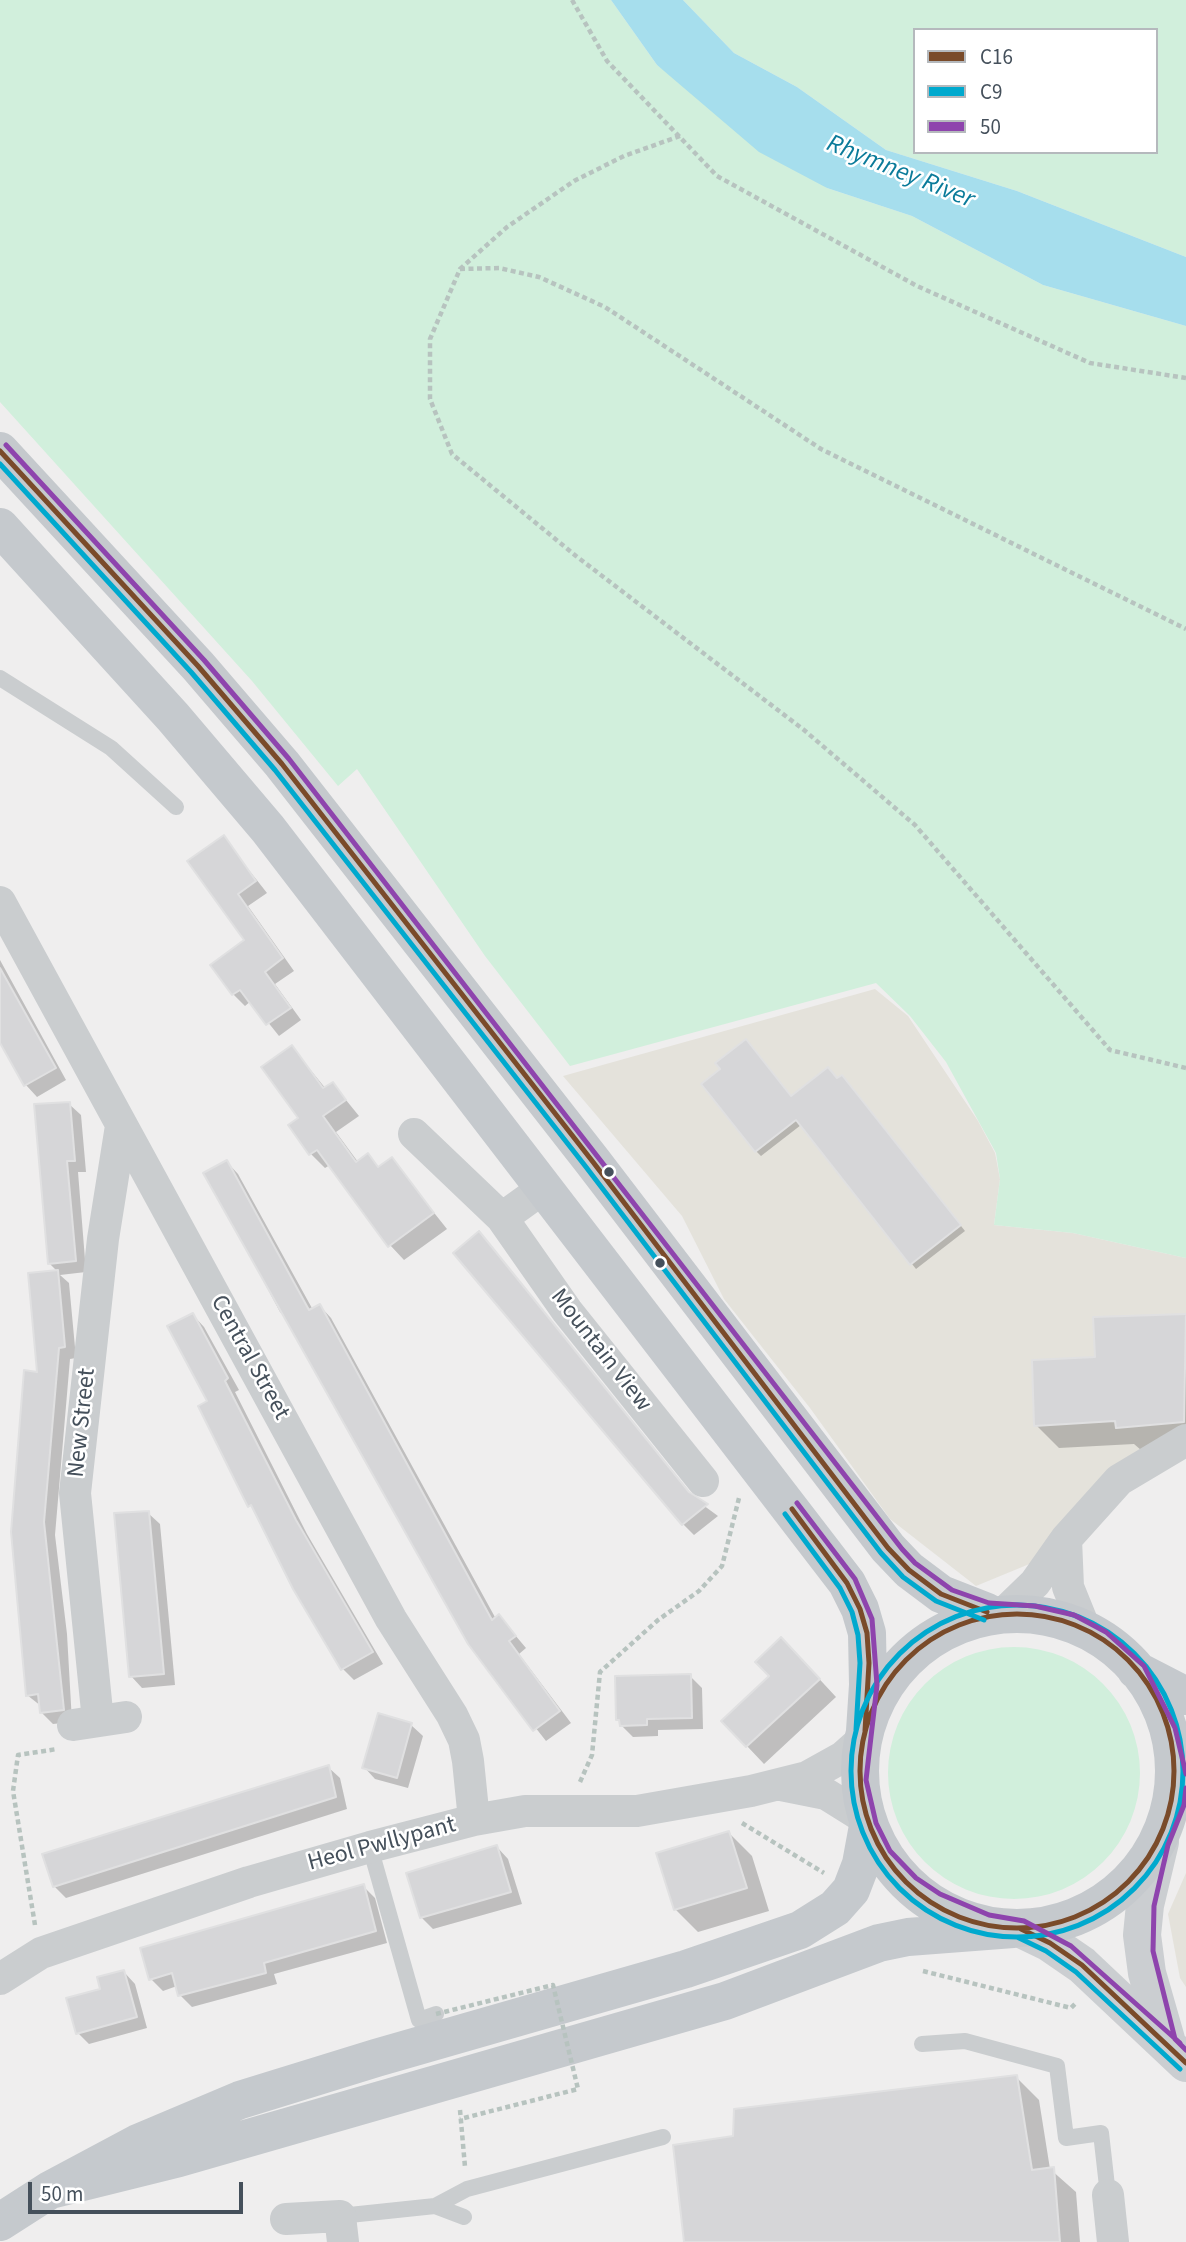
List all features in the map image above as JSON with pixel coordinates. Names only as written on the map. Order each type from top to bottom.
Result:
[{"type":"main road","points":[[0,450],[198,666],[282,764],[593,1161],[888,1548],[909,1570],[941,1594],[996,1612],[1049,1617],[1085,1629],[1116,1650],[1136,1670],[1157,1707],[1176,1765],[1176,1803],[1170,1832],[1145,1905],[1142,1935],[1150,1983],[1176,2053]]},
{"type":"main road","points":[[5,541],[173,717],[268,829],[847,1583],[860,1609],[867,1633],[868,1685],[857,1781],[867,1823],[883,1856],[911,1885],[956,1911],[1017,1929],[1050,1943],[1082,1965],[1176,2053]]},
{"type":"main road","points":[[863,1736],[891,1689],[929,1641],[953,1623],[996,1612]]},
{"type":"main road","points":[[1136,1670],[1186,1696]]},
{"type":"main road","points":[[0,2222],[50,2190],[138,2143],[240,2100],[376,2057],[686,1969],[800,1930],[835,1908],[851,1890],[861,1864],[867,1823]]},
{"type":"main road","points":[[50,2190],[191,2155],[725,2001],[879,1943],[908,1937],[1058,1924],[1097,1906],[1133,1876],[1170,1832]]},
{"type":"street","name":"Central Street","points":[[0,902],[391,1619],[452,1715],[464,1740],[474,1819]]},
{"type":"street","name":"New Street","points":[[92,1728],[75,1493],[103,1240],[121,1126]]},
{"type":"street","name":"Mountain View","points":[[414,1134],[502,1218],[567,1311],[703,1481]]},
{"type":"street","points":[[502,1218],[545,1187]]},
{"type":"street","points":[[996,1612],[1035,1584],[1066,1539],[1119,1480],[1186,1440]]},
{"type":"street","points":[[1066,1539],[1068,1587],[1085,1629]]},
{"type":"street","name":"Heol Pwllypant","points":[[0,1979],[41,1953],[249,1882],[370,1847],[474,1819],[525,1811],[637,1811],[781,1785],[824,1768],[863,1736]]},
{"type":"street","name":"Heol Pwllypant","points":[[781,1785],[826,1794],[867,1823]]},
{"type":"street","points":[[1108,2195],[1113,2242]]},
{"type":"street","points":[[286,2220],[341,2229]]},
{"type":"lane","points":[[0,678],[111,748],[176,807]]},
{"type":"lane","points":[[370,1847],[419,2020],[436,2014]]},
{"type":"lane","points":[[922,2044],[965,2041],[1057,2066],[1066,2138],[1101,2133],[1108,2195]]},
{"type":"lane","points":[[341,2229],[435,2206],[467,2189],[663,2137]]},
{"type":"lane","points":[[435,2206],[464,2217]]},
{"type":"path","points":[[572,0],[607,61],[717,176],[917,286],[1090,363],[1186,378]]},
{"type":"path","points":[[680,136],[624,156],[574,181],[507,227],[460,270],[430,339],[430,399],[452,454],[576,556],[804,730],[915,825],[1110,1050],[1186,1068]]},
{"type":"path","points":[[460,270],[499,268],[539,277],[605,307],[821,449],[1186,629]]},
{"type":"path","points":[[592,1755],[600,1672],[658,1620],[699,1591],[722,1566],[741,1491]]},
{"type":"path","points":[[30,1906],[13,1791],[18,1755],[92,1728]]},
{"type":"path","points":[[436,2014],[553,1985],[578,2089],[460,2119],[467,2189]]},
{"type":"shaded area","points":[[875,989],[908,1016],[978,1121],[995,1153],[1000,1179],[994,1225],[1073,1233],[1186,1258],[1186,1425],[1044,1558],[976,1586],[890,1519],[810,1408],[724,1299],[682,1216],[563,1076]]},
{"type":"shaded area","points":[[1186,1873],[1186,1987],[1180,1978],[1168,1914]]},
{"type":"green space","points":[[0,0],[611,0],[657,65],[827,188],[912,216],[1043,285],[1186,326],[1186,1258],[1073,1233],[994,1225],[1000,1179],[996,1153],[946,1062],[910,1016],[876,983],[570,1066],[485,956],[357,769],[338,786],[252,681],[0,402]]},
{"type":"green space","points":[[683,0],[1186,0],[1186,257],[1017,191],[886,150],[797,87],[734,53]]},
{"type":"green space","points":[[1014,1647],[1062,1657],[1103,1684],[1130,1725],[1140,1773],[1130,1821],[1103,1862],[1062,1889],[1014,1899],[966,1889],[925,1862],[898,1821],[888,1773],[898,1725],[925,1684],[966,1657]]},
{"type":"water","name":"Rhymney River","points":[[611,0],[683,0],[734,53],[797,87],[886,150],[1017,191],[1186,257],[1186,326],[1043,285],[912,216],[827,188],[759,152],[657,65]]},
{"type":"building","points":[[224,835],[256,881],[238,894],[283,958],[265,972],[291,1008],[266,1025],[240,990],[232,995],[210,965],[244,940],[187,861]]},
{"type":"building","points":[[0,968],[56,1068],[24,1086],[0,1043]]},
{"type":"building","points":[[746,1039],[791,1096],[828,1067],[837,1078],[842,1075],[961,1225],[910,1265],[796,1120],[755,1152],[701,1084],[720,1069],[715,1063]]},
{"type":"building","points":[[292,1045],[323,1088],[333,1082],[346,1100],[323,1116],[356,1162],[368,1153],[378,1167],[392,1157],[434,1213],[388,1247],[317,1150],[309,1155],[288,1125],[298,1118],[261,1067]]},
{"type":"building","points":[[70,1102],[75,1161],[67,1161],[76,1261],[48,1264],[34,1104]]},
{"type":"building","points":[[227,1160],[309,1310],[320,1304],[492,1620],[499,1614],[516,1636],[509,1641],[560,1711],[533,1731],[468,1644],[203,1173]]},
{"type":"building","points":[[479,1231],[689,1492],[708,1504],[682,1525],[453,1253]]},
{"type":"building","points":[[58,1270],[65,1347],[59,1348],[44,1522],[64,1710],[40,1713],[38,1694],[26,1696],[11,1532],[24,1370],[37,1372],[28,1273]]},
{"type":"building","points":[[193,1313],[228,1378],[225,1381],[296,1520],[373,1652],[341,1670],[293,1589],[251,1505],[248,1507],[198,1406],[207,1401],[167,1326]]},
{"type":"building","points":[[1186,1314],[1184,1422],[1116,1428],[1115,1421],[1034,1426],[1032,1360],[1095,1357],[1093,1317]]},
{"type":"building","points":[[149,1511],[164,1674],[129,1677],[114,1513]]},
{"type":"building","points":[[781,1637],[820,1679],[746,1747],[721,1721],[769,1676],[755,1662]]},
{"type":"building","points":[[691,1674],[692,1718],[647,1719],[647,1725],[620,1726],[619,1720],[616,1720],[615,1676]]},
{"type":"building","points":[[378,1713],[412,1723],[397,1778],[362,1768]]},
{"type":"building","points":[[329,1765],[336,1797],[53,1887],[42,1854]]},
{"type":"building","points":[[729,1831],[747,1888],[674,1910],[656,1853]]},
{"type":"building","points":[[497,1845],[511,1892],[420,1918],[406,1873]]},
{"type":"building","points":[[364,1884],[376,1931],[264,1963],[266,1973],[178,1996],[172,1973],[149,1980],[140,1948]]},
{"type":"building","points":[[124,1970],[137,2017],[76,2034],[66,1998],[100,1989],[97,1977]]},
{"type":"building","points":[[1017,2075],[1032,2170],[1054,2167],[1060,2242],[684,2242],[673,2145],[733,2136],[734,2109]]},
{"type":"transit line","name":"50","points":[[6,445],[204,660],[289,759],[902,1549],[915,1563],[952,1590],[989,1603],[1035,1606],[1074,1615],[1106,1632],[1144,1666],[1175,1728],[1186,1774]]},
{"type":"transit line","name":"C16","points":[[0,451],[198,666],[282,764],[593,1162],[888,1548],[909,1570],[941,1594],[987,1612]]},
{"type":"transit line","name":"C9","points":[[0,464],[191,672],[275,770],[586,1167],[881,1553],[903,1577],[936,1601],[984,1620]]},
{"type":"transit line","name":"50","points":[[797,1503],[855,1579],[872,1619],[877,1685],[866,1780],[876,1823],[890,1851],[916,1878],[940,1894],[989,1915],[1024,1921],[1071,1946],[1180,2043]]},
{"type":"transit line","name":"C16","points":[[792,1509],[847,1583],[860,1609],[867,1633],[869,1663],[865,1731]]},
{"type":"transit line","name":"C9","points":[[785,1514],[840,1588],[852,1612],[858,1635],[860,1663],[856,1730]]},
{"type":"transit line","name":"C9","points":[[1017,1605],[1049,1608],[1080,1618],[1109,1633],[1134,1654],[1155,1679],[1170,1708],[1180,1739],[1183,1771],[1180,1803],[1170,1834],[1155,1863],[1134,1888],[1109,1909],[1080,1924],[1049,1934],[1017,1937],[985,1934],[954,1924],[925,1909],[900,1888],[879,1863],[864,1834],[854,1803],[851,1771],[854,1739],[864,1708],[879,1679],[900,1654],[925,1633],[954,1618],[985,1608],[1017,1605]]},
{"type":"transit line","name":"C16","points":[[1017,1614],[1048,1617],[1077,1626],[1104,1641],[1128,1660],[1147,1684],[1162,1711],[1171,1740],[1174,1771],[1171,1802],[1162,1831],[1147,1858],[1128,1882],[1104,1901],[1077,1916],[1048,1925],[1017,1928],[986,1925],[957,1916],[930,1901],[906,1882],[887,1858],[872,1831],[863,1802],[860,1771],[863,1740],[872,1711],[887,1684],[906,1660],[930,1641],[957,1626],[986,1617],[1017,1614]]},
{"type":"transit line","name":"50","points":[[1186,1788],[1184,1805],[1168,1845],[1154,1906],[1153,1951],[1175,2039],[1186,2050]]},
{"type":"transit line","name":"C16","points":[[1021,1929],[1050,1943],[1082,1965],[1186,2063]]},
{"type":"transit line","name":"C9","points":[[1017,1937],[1046,1951],[1076,1972],[1180,2069]]}]
